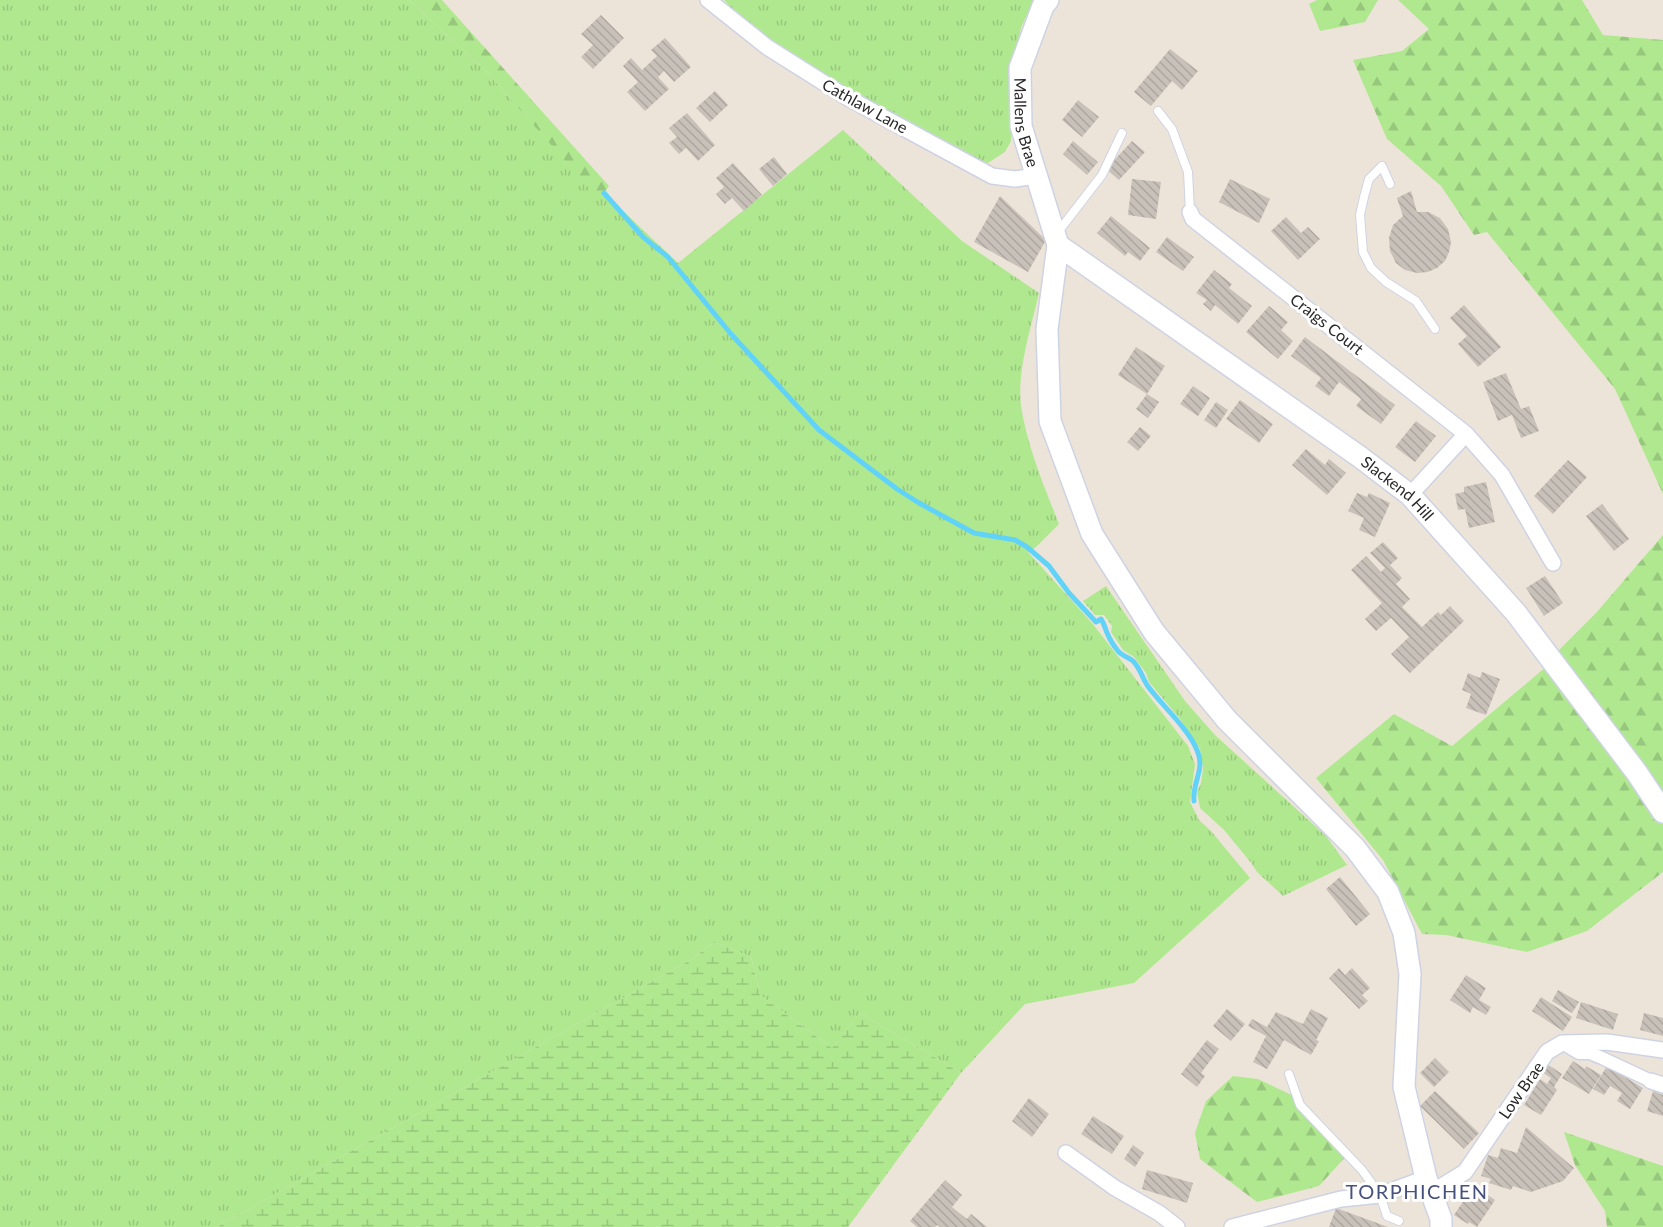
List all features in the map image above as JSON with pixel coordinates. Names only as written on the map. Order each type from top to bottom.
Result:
[{"type":"main road","name":"Mallens Brae","points":[[1048,0],[1043,6],[1020,68],[1021,126],[1057,241]]},
{"type":"main road","name":"Slackend Hill","points":[[1057,241],[1410,495],[1516,613],[1637,773],[1663,812]]},
{"type":"main road","points":[[1057,241],[1047,329],[1050,421],[1092,534],[1154,632],[1227,720],[1355,848],[1388,892],[1404,933],[1410,974],[1404,1087],[1428,1184],[1441,1219],[1441,1227]]},
{"type":"street","name":"Cathlaw Lane","points":[[708,0],[767,47],[843,95],[992,176],[1015,179],[1036,176]]},
{"type":"street","name":"Craigs Court","points":[[1190,212],[1193,219],[1466,434],[1502,475],[1552,563]]},
{"type":"street","points":[[1410,495],[1466,434]]},
{"type":"street","points":[[1562,1043],[1607,1042],[1663,1050]]},
{"type":"street","points":[[1562,1043],[1579,1053],[1590,1053],[1657,1083]]},
{"type":"street","name":"Low Brae","points":[[1232,1227],[1252,1224],[1341,1199],[1380,1195],[1428,1184],[1442,1186],[1465,1172],[1537,1065],[1547,1052],[1562,1043]]},
{"type":"street","points":[[1066,1153],[1115,1188],[1159,1213],[1177,1227]]},
{"type":"lane","points":[[1158,111],[1172,129],[1188,172],[1190,212]]},
{"type":"lane","points":[[1057,241],[1102,175],[1122,133]]},
{"type":"lane","points":[[1390,184],[1382,166],[1369,179],[1360,215],[1363,252],[1371,268],[1386,282],[1416,301],[1435,329]]},
{"type":"lane","points":[[1289,1074],[1299,1105],[1362,1170],[1380,1195],[1387,1216],[1399,1221]]},
{"type":"green space","points":[[0,0],[409,0],[485,70],[596,195],[604,193],[678,263],[843,130],[962,241],[1039,293],[1023,364],[1021,406],[1032,451],[1059,524],[1028,552],[1092,623],[1188,746],[1195,764],[1190,802],[1199,820],[1250,878],[1134,983],[1025,1004],[961,1073],[860,1013],[832,1048],[760,995],[751,957],[714,942],[692,959],[217,1227],[0,1227]]},
{"type":"green space","points":[[409,0],[442,0],[609,186],[604,193],[596,196],[485,70]]},
{"type":"green space","points":[[724,0],[1034,0],[1021,28],[1011,79],[1011,141],[1005,152],[988,163],[979,160],[873,104],[813,68],[746,24]]},
{"type":"green space","points":[[1317,0],[1378,0],[1365,22],[1320,31],[1309,4]]},
{"type":"green space","points":[[1398,0],[1582,0],[1603,35],[1663,40],[1663,494],[1615,389],[1487,232],[1474,235],[1441,186],[1387,139],[1353,60],[1402,51],[1429,29]]},
{"type":"green space","points":[[1663,535],[1663,872],[1587,931],[1527,952],[1446,935],[1422,934],[1383,860],[1316,778],[1394,714],[1452,746],[1553,661],[1556,653],[1596,613]]},
{"type":"green space","points":[[1106,586],[1185,701],[1215,735],[1326,836],[1347,865],[1283,896],[1257,872],[1224,830],[1200,808],[1197,792],[1203,768],[1200,749],[1180,719],[1149,682],[1146,673],[1134,657],[1123,650],[1111,632],[1112,626],[1104,615],[1095,615],[1083,601]]},
{"type":"green space","points":[[714,942],[751,957],[760,995],[832,1048],[860,1013],[961,1073],[848,1227],[217,1227],[692,959]]},
{"type":"green space","points":[[1233,1076],[1258,1079],[1298,1098],[1348,1154],[1319,1186],[1257,1202],[1200,1159],[1195,1133],[1206,1101]]},
{"type":"green space","points":[[1564,1132],[1663,1166],[1663,1227],[1607,1227],[1605,1211],[1575,1165]]},
{"type":"building","points":[[601,15],[624,38],[593,69],[581,57],[593,45],[581,34]]},
{"type":"building","points":[[665,38],[691,67],[674,82],[664,71],[658,77],[669,89],[645,111],[627,92],[638,82],[623,66],[631,58],[642,70],[657,56],[651,50]]},
{"type":"building","points":[[1170,49],[1198,71],[1182,90],[1172,81],[1151,106],[1134,92]]},
{"type":"building","points":[[715,91],[728,105],[710,122],[696,108]]},
{"type":"building","points":[[1078,100],[1099,117],[1082,137],[1062,120]]},
{"type":"building","points":[[687,113],[715,145],[698,161],[686,148],[679,154],[669,143],[677,137],[669,128]]},
{"type":"building","points":[[1073,141],[1098,162],[1087,175],[1063,154]]},
{"type":"building","points":[[1132,141],[1145,152],[1119,180],[1106,169]]},
{"type":"building","points":[[774,157],[787,174],[773,186],[759,169]]},
{"type":"building","points":[[733,163],[762,195],[744,211],[732,198],[725,204],[716,194],[724,187],[716,178]]},
{"type":"building","points":[[1132,179],[1161,182],[1156,219],[1128,215]]},
{"type":"building","points":[[1230,179],[1270,199],[1259,223],[1219,202]]},
{"type":"building","points":[[1411,191],[1417,212],[1428,212],[1440,218],[1448,229],[1451,242],[1445,261],[1428,272],[1417,273],[1405,270],[1396,263],[1390,251],[1389,238],[1393,225],[1403,216],[1397,198]]},
{"type":"building","points":[[1000,196],[1046,240],[1028,272],[974,242]]},
{"type":"building","points":[[1111,216],[1150,248],[1140,261],[1128,252],[1125,256],[1097,233]]},
{"type":"building","points":[[1286,217],[1301,233],[1308,227],[1320,239],[1298,260],[1271,231]]},
{"type":"building","points":[[1167,237],[1194,257],[1183,271],[1156,252]]},
{"type":"building","points":[[1214,270],[1232,284],[1229,288],[1252,306],[1238,324],[1215,305],[1211,311],[1203,304],[1207,300],[1196,293]]},
{"type":"building","points":[[1464,305],[1501,347],[1478,367],[1458,344],[1467,336],[1450,318]]},
{"type":"building","points":[[1269,306],[1288,322],[1281,330],[1293,341],[1278,359],[1246,332]]},
{"type":"building","points":[[1305,337],[1395,405],[1381,424],[1356,406],[1361,399],[1339,382],[1329,396],[1315,386],[1321,378],[1291,356]]},
{"type":"building","points":[[1136,347],[1165,366],[1147,394],[1118,375]]},
{"type":"building","points":[[1506,373],[1521,409],[1529,406],[1539,431],[1521,438],[1512,415],[1498,421],[1483,382]]},
{"type":"building","points":[[1193,386],[1210,398],[1198,416],[1180,404]]},
{"type":"building","points":[[1147,394],[1159,402],[1148,418],[1136,409]]},
{"type":"building","points":[[1240,400],[1273,424],[1259,443],[1226,419]]},
{"type":"building","points":[[1216,402],[1228,410],[1216,428],[1204,420]]},
{"type":"building","points":[[1416,421],[1436,436],[1415,462],[1395,447]]},
{"type":"building","points":[[1140,427],[1151,436],[1138,451],[1127,442]]},
{"type":"building","points":[[1306,449],[1325,465],[1329,459],[1346,473],[1327,495],[1292,465]]},
{"type":"building","points":[[1568,460],[1587,477],[1553,514],[1534,496]]},
{"type":"building","points":[[1486,482],[1495,522],[1469,528],[1465,509],[1458,510],[1455,494],[1464,492],[1464,487]]},
{"type":"building","points":[[1357,493],[1367,497],[1369,493],[1390,503],[1375,537],[1359,530],[1364,518],[1348,511]]},
{"type":"building","points":[[1602,504],[1629,539],[1614,551],[1586,516]]},
{"type":"building","points":[[1383,542],[1398,558],[1390,565],[1402,578],[1396,584],[1410,599],[1402,607],[1422,627],[1438,612],[1441,615],[1450,606],[1464,621],[1410,673],[1391,654],[1409,637],[1391,618],[1376,631],[1365,619],[1382,603],[1351,570],[1366,556],[1381,572],[1385,568],[1370,553]]},
{"type":"building","points":[[1545,576],[1563,603],[1544,616],[1526,588]]},
{"type":"building","points":[[1482,672],[1500,679],[1486,715],[1466,708],[1471,694],[1462,690],[1468,673],[1480,678]]},
{"type":"building","points":[[1340,877],[1370,914],[1356,926],[1326,889]]},
{"type":"building","points":[[1339,968],[1345,975],[1352,968],[1370,988],[1362,995],[1368,1001],[1359,1009],[1329,978]]},
{"type":"building","points":[[1466,975],[1486,988],[1479,1000],[1491,1007],[1486,1015],[1473,1007],[1470,1013],[1450,1000]]},
{"type":"building","points":[[1558,990],[1579,1002],[1572,1013],[1552,1001]]},
{"type":"building","points":[[1541,997],[1572,1017],[1563,1031],[1532,1011]]},
{"type":"building","points":[[1581,1002],[1618,1014],[1613,1030],[1576,1018]]},
{"type":"building","points":[[1227,1009],[1245,1024],[1231,1041],[1213,1026]]},
{"type":"building","points":[[1311,1009],[1328,1018],[1311,1055],[1284,1040],[1267,1069],[1253,1062],[1266,1036],[1248,1026],[1252,1019],[1267,1027],[1276,1012],[1303,1024]]},
{"type":"building","points":[[1644,1013],[1663,1018],[1663,1036],[1640,1030]]},
{"type":"building","points":[[1207,1040],[1219,1049],[1201,1073],[1205,1076],[1197,1087],[1181,1074]]},
{"type":"building","points":[[1435,1058],[1449,1072],[1434,1087],[1420,1073]]},
{"type":"building","points":[[1573,1061],[1601,1075],[1589,1094],[1562,1078]]},
{"type":"building","points":[[1547,1064],[1562,1074],[1554,1087],[1557,1090],[1541,1115],[1524,1105],[1540,1079],[1547,1084],[1551,1078],[1542,1072]]},
{"type":"building","points":[[1607,1066],[1643,1088],[1630,1109],[1617,1101],[1622,1093],[1610,1086],[1604,1095],[1593,1089]]},
{"type":"building","points":[[1435,1091],[1479,1133],[1464,1149],[1420,1106]]},
{"type":"building","points":[[1653,1091],[1663,1095],[1663,1116],[1647,1111]]},
{"type":"building","points":[[1029,1098],[1049,1114],[1032,1137],[1012,1121]]},
{"type":"building","points":[[1093,1116],[1124,1136],[1112,1154],[1081,1134]]},
{"type":"building","points":[[1526,1127],[1574,1168],[1563,1181],[1531,1192],[1513,1186],[1511,1190],[1489,1183],[1491,1179],[1481,1176],[1488,1155],[1498,1158],[1501,1148],[1517,1153]]},
{"type":"building","points":[[1133,1145],[1144,1153],[1135,1167],[1124,1159]]},
{"type":"building","points":[[1147,1170],[1193,1183],[1187,1203],[1142,1189]]},
{"type":"building","points":[[945,1180],[962,1195],[952,1207],[967,1219],[971,1214],[987,1227],[940,1227],[937,1225],[917,1227],[910,1221]]},
{"type":"building","points":[[1474,1185],[1495,1200],[1477,1227],[1454,1215]]},
{"type":"building","points":[[1336,1208],[1388,1227],[1329,1227]]},
{"type":"waterway","points":[[604,193],[643,237],[668,257],[731,334],[819,430],[919,503],[974,533],[1015,540],[1027,547],[1049,566],[1069,593],[1096,622],[1101,619],[1115,647],[1135,664],[1147,685],[1184,728],[1196,747],[1200,762],[1194,789],[1194,801]]},
{"type":"district","name":"TORPHICHEN","points":[[1417,1192]]}]
